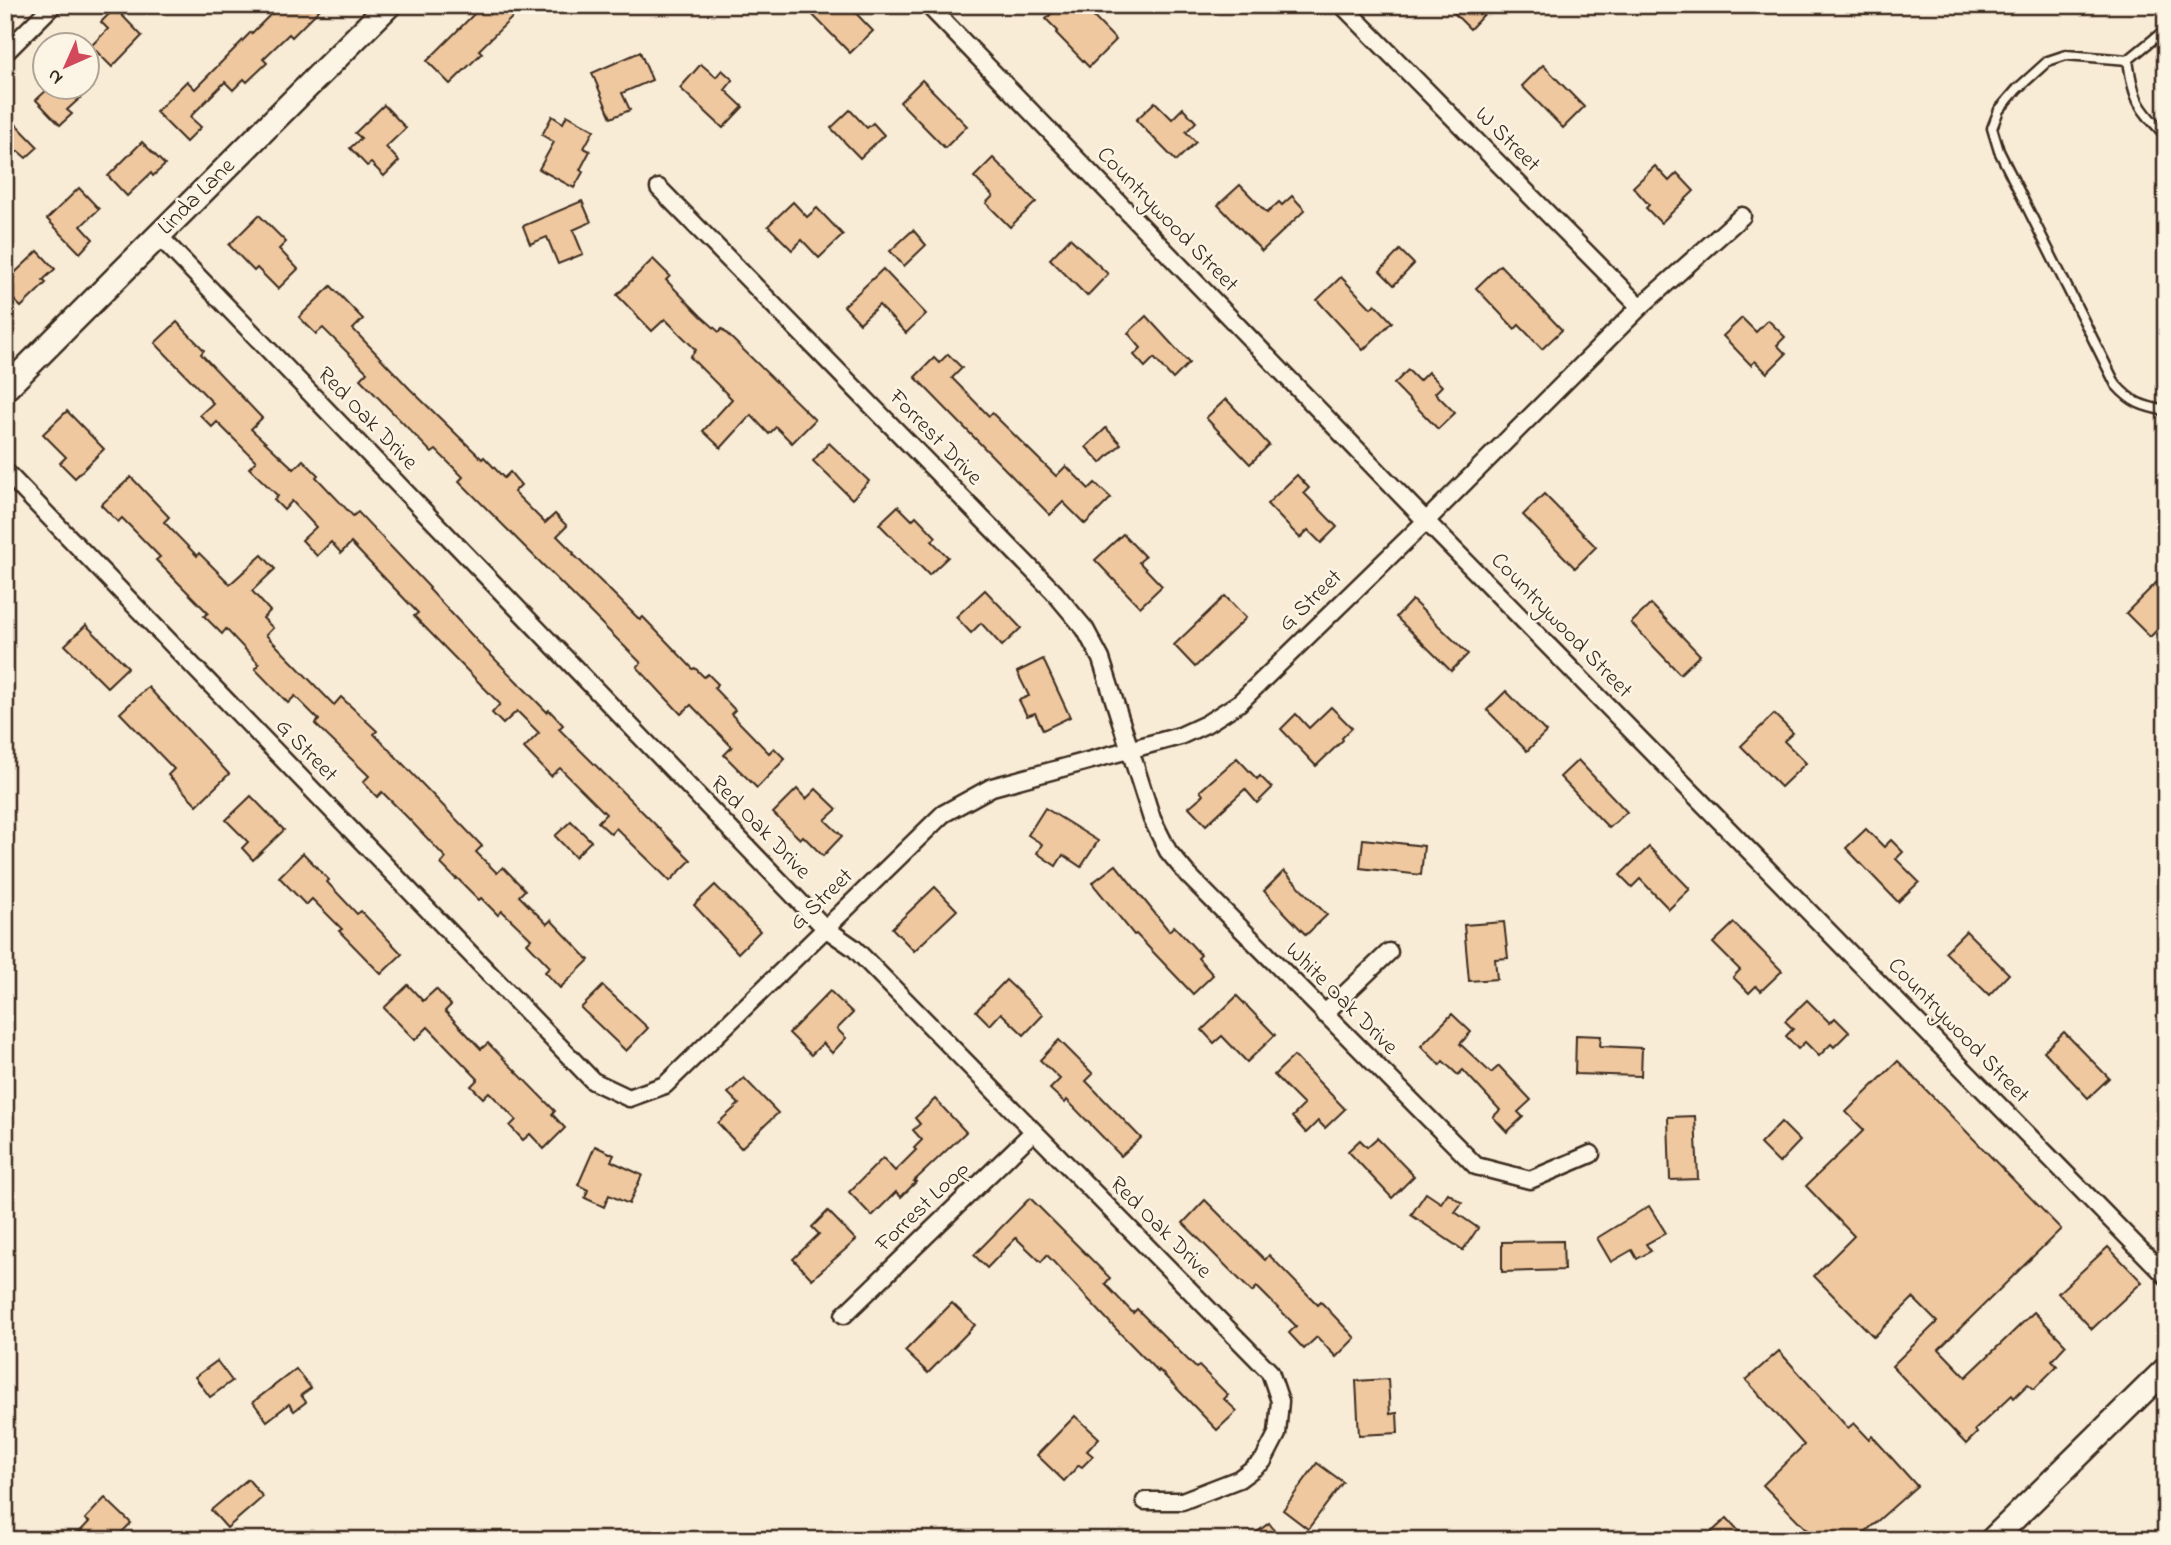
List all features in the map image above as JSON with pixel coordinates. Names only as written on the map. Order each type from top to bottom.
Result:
[{"type":"street","points":[[5,52],[53,5]]},
{"type":"street","name":"Linda Lane","points":[[5,389],[389,5]]},
{"type":"street","name":"Countrywood Street","points":[[928,5],[1426,521],[2166,1276]]},
{"type":"street","name":"W Street","points":[[1342,5],[1640,307]]},
{"type":"street","name":"Forrest Drive","points":[[659,188],[1054,592],[1085,629],[1101,659],[1129,750]]},
{"type":"street","name":"G Street","points":[[5,471],[593,1082],[629,1098],[665,1085],[943,814],[992,787],[1180,736],[1206,724],[1239,703],[1640,307],[1742,216]]},
{"type":"street","name":"Red Oak Drive","points":[[159,236],[825,928],[854,948],[1270,1372],[1280,1401],[1277,1434],[1263,1461],[1240,1479],[1182,1501],[1144,1501]]},
{"type":"street","name":"White Oak Drive","points":[[1129,750],[1152,819],[1168,851],[1188,875],[1476,1166],[1530,1180],[1591,1154]]},
{"type":"street","points":[[1324,1014],[1389,952]]},
{"type":"street","name":"Forrest Loop","points":[[844,1315],[1033,1132]]},
{"type":"street","points":[[1992,1540],[2166,1369]]},
{"type":"lane","points":[[2166,29],[2129,60],[2066,55],[2048,61],[2017,89],[1999,110],[1992,128],[1999,151],[2116,385],[2129,399],[2146,407],[2166,411]]},
{"type":"lane","points":[[2129,60],[2133,90],[2142,112],[2166,136]]},
{"type":"building","points":[[280,5],[324,5],[292,37],[289,34],[263,59],[267,63],[247,82],[244,79],[233,90],[225,82],[190,117],[201,127],[186,142],[156,112],[187,81],[195,89]]},
{"type":"building","points":[[483,5],[525,5],[479,50],[482,53],[450,84],[427,61]]},
{"type":"building","points":[[803,5],[848,5],[873,31],[850,53]]},
{"type":"building","points":[[1060,5],[1082,5],[1116,40],[1089,67],[1046,19]]},
{"type":"building","points":[[1446,5],[1493,5],[1470,29]]},
{"type":"building","points":[[115,8],[142,36],[112,67],[102,57],[102,35],[108,29],[101,22]]},
{"type":"building","points":[[640,52],[652,80],[622,93],[630,110],[611,118],[592,73]]},
{"type":"building","points":[[701,64],[716,77],[722,70],[733,80],[725,90],[743,107],[723,128],[680,88]]},
{"type":"building","points":[[1543,65],[1584,107],[1563,128],[1522,86]]},
{"type":"building","points":[[922,80],[967,126],[945,148],[900,102]]},
{"type":"building","points":[[38,102],[76,102],[67,110],[72,114],[60,125]]},
{"type":"building","points":[[1155,102],[1172,119],[1183,108],[1196,122],[1186,132],[1196,142],[1176,161],[1136,120]]},
{"type":"building","points":[[384,105],[406,128],[386,147],[399,161],[384,176],[371,163],[367,166],[350,148],[361,138],[355,133]]},
{"type":"building","points":[[850,110],[867,128],[873,123],[884,135],[860,158],[831,128]]},
{"type":"building","points":[[5,113],[38,147],[26,158],[18,151],[5,163]]},
{"type":"building","points":[[567,115],[594,130],[584,148],[590,151],[574,188],[539,169],[554,142],[542,135],[552,116],[563,123]]},
{"type":"building","points":[[142,142],[165,165],[153,176],[151,173],[127,196],[108,176]]},
{"type":"building","points":[[993,158],[1036,202],[1010,227],[986,203],[993,196],[974,177]]},
{"type":"building","points":[[1655,166],[1669,181],[1677,173],[1694,191],[1661,223],[1646,208],[1649,205],[1633,187]]},
{"type":"building","points":[[1240,185],[1267,213],[1279,202],[1282,205],[1292,196],[1305,210],[1262,251],[1218,205]]},
{"type":"building","points":[[79,188],[99,209],[81,226],[93,239],[80,253],[47,219]]},
{"type":"building","points":[[582,201],[591,222],[573,230],[583,254],[558,264],[547,237],[530,244],[523,226]]},
{"type":"building","points":[[793,202],[807,217],[817,208],[843,235],[819,258],[802,240],[792,250],[768,226]]},
{"type":"building","points":[[259,215],[286,242],[279,249],[298,269],[278,289],[257,268],[254,271],[229,245]]},
{"type":"building","points":[[913,230],[926,245],[904,266],[890,251]]},
{"type":"building","points":[[1070,238],[1108,274],[1087,296],[1050,259]]},
{"type":"building","points":[[1400,250],[1414,264],[1394,285],[1380,271]]},
{"type":"building","points":[[38,251],[55,269],[43,280],[46,283],[21,307],[5,291],[5,282]]},
{"type":"building","points":[[653,259],[670,276],[666,280],[701,316],[719,332],[722,329],[815,420],[792,443],[776,427],[769,434],[751,415],[721,448],[703,431],[732,399],[690,357],[696,350],[665,319],[652,331],[617,295]]},
{"type":"building","points":[[1500,265],[1562,330],[1542,349],[1519,325],[1515,329],[1476,288]]},
{"type":"building","points":[[883,269],[926,314],[906,333],[879,305],[860,323],[844,306]]},
{"type":"building","points":[[1341,277],[1371,308],[1375,304],[1392,322],[1363,350],[1317,300]]},
{"type":"building","points":[[331,286],[363,319],[353,329],[410,389],[504,478],[510,472],[521,485],[514,492],[545,523],[555,514],[567,526],[557,536],[573,554],[640,620],[643,617],[693,669],[704,677],[708,674],[718,684],[714,688],[735,710],[731,714],[769,753],[774,748],[785,759],[757,788],[724,755],[732,747],[691,705],[681,714],[637,667],[641,663],[459,481],[463,477],[436,450],[432,453],[360,379],[367,372],[323,328],[316,334],[299,317]]},
{"type":"building","points":[[1146,316],[1189,363],[1173,379],[1154,358],[1145,367],[1134,355],[1141,348],[1128,333]]},
{"type":"building","points":[[1742,318],[1756,332],[1768,320],[1785,337],[1777,345],[1786,354],[1767,373],[1755,361],[1751,365],[1723,336]]},
{"type":"building","points":[[177,322],[204,350],[201,354],[262,418],[251,429],[294,469],[303,460],[353,516],[358,512],[480,644],[563,725],[559,729],[691,860],[670,881],[616,828],[611,834],[598,822],[606,814],[560,768],[551,776],[524,748],[539,733],[517,711],[503,724],[492,713],[500,704],[414,616],[418,613],[351,543],[341,553],[331,542],[317,556],[302,540],[316,527],[292,501],[284,510],[274,500],[278,496],[249,468],[256,461],[217,422],[212,427],[200,415],[213,403],[155,343]]},
{"type":"building","points":[[948,354],[962,368],[952,378],[989,416],[992,413],[1056,476],[1066,466],[1089,489],[1095,483],[1111,498],[1085,524],[1063,502],[1050,515],[915,377],[934,358],[939,363]]},
{"type":"building","points":[[1408,370],[1419,381],[1428,372],[1442,386],[1435,393],[1455,413],[1438,429],[1394,384]]},
{"type":"building","points":[[1226,399],[1269,445],[1250,464],[1206,418]]},
{"type":"building","points":[[67,411],[104,449],[75,478],[60,463],[66,457],[43,434]]},
{"type":"building","points":[[1106,428],[1121,444],[1101,463],[1086,447]]},
{"type":"building","points":[[829,443],[869,481],[852,499],[813,461]]},
{"type":"building","points":[[1297,475],[1309,488],[1304,493],[1337,527],[1321,543],[1308,530],[1300,538],[1267,504]]},
{"type":"building","points":[[131,477],[169,517],[164,522],[197,556],[199,553],[230,584],[262,555],[275,569],[252,591],[270,611],[263,618],[273,628],[266,635],[334,705],[341,697],[377,731],[374,734],[482,846],[476,852],[497,873],[503,867],[525,890],[519,896],[547,924],[551,920],[589,960],[560,988],[545,972],[550,967],[527,943],[531,939],[502,911],[498,915],[481,898],[479,900],[441,864],[446,858],[382,792],[377,797],[363,782],[369,776],[315,724],[319,720],[295,696],[288,703],[255,669],[259,664],[226,629],[222,634],[204,616],[208,613],[156,560],[160,557],[122,518],[118,522],[101,505]]},
{"type":"building","points":[[1544,494],[1596,547],[1575,568],[1523,515]]},
{"type":"building","points":[[898,506],[912,520],[916,516],[936,537],[932,541],[948,557],[929,575],[879,524]]},
{"type":"building","points":[[1123,534],[1145,557],[1139,562],[1162,586],[1140,607],[1095,560]]},
{"type":"building","points":[[2166,573],[2166,621],[2150,637],[2126,613]]},
{"type":"building","points":[[985,590],[1021,628],[1002,646],[981,623],[971,633],[956,617]]},
{"type":"building","points":[[1225,596],[1246,618],[1195,667],[1174,645]]},
{"type":"building","points":[[1412,600],[1468,654],[1451,671],[1396,617]]},
{"type":"building","points":[[1651,604],[1700,655],[1680,674],[1631,623]]},
{"type":"building","points":[[86,625],[128,667],[107,687],[65,645]]},
{"type":"building","points":[[1043,659],[1070,717],[1043,730],[1035,713],[1027,716],[1019,700],[1029,696],[1017,672]]},
{"type":"building","points":[[148,687],[229,774],[197,805],[168,775],[174,769],[120,713]]},
{"type":"building","points":[[1506,691],[1546,732],[1527,751],[1487,710]]},
{"type":"building","points":[[1331,707],[1352,728],[1316,766],[1281,729],[1296,714],[1309,728]]},
{"type":"building","points":[[1774,714],[1793,733],[1784,741],[1806,763],[1781,787],[1741,746]]},
{"type":"building","points":[[1237,758],[1257,779],[1260,776],[1272,788],[1257,803],[1245,789],[1206,825],[1189,807],[1203,795],[1200,791]]},
{"type":"building","points":[[1578,760],[1627,812],[1609,828],[1560,777]]},
{"type":"building","points":[[797,789],[806,799],[816,789],[837,809],[825,820],[842,836],[823,856],[803,836],[800,839],[773,813]]},
{"type":"building","points":[[251,796],[284,830],[253,860],[242,848],[248,842],[226,820]]},
{"type":"building","points":[[1045,808],[1098,841],[1081,867],[1063,855],[1056,866],[1037,853],[1042,844],[1028,835]]},
{"type":"building","points":[[571,821],[591,841],[575,857],[555,836]]},
{"type":"building","points":[[1866,829],[1884,847],[1891,840],[1903,852],[1896,859],[1919,882],[1898,902],[1846,848]]},
{"type":"building","points":[[1363,839],[1424,846],[1421,875],[1360,868]]},
{"type":"building","points":[[1649,847],[1690,889],[1669,909],[1640,879],[1632,887],[1620,875]]},
{"type":"building","points":[[303,853],[357,914],[361,911],[402,954],[381,974],[312,899],[306,905],[279,877]]},
{"type":"building","points":[[1116,865],[1169,931],[1174,926],[1201,955],[1198,958],[1213,975],[1193,994],[1136,934],[1134,935],[1092,883]]},
{"type":"building","points":[[1284,871],[1327,915],[1306,935],[1264,891]]},
{"type":"building","points":[[715,885],[760,931],[738,953],[694,905]]},
{"type":"building","points":[[935,887],[957,910],[914,951],[892,928]]},
{"type":"building","points":[[1504,922],[1508,958],[1495,959],[1497,979],[1469,981],[1464,925]]},
{"type":"building","points":[[1734,923],[1782,971],[1761,991],[1756,986],[1749,993],[1733,977],[1740,970],[1713,943]]},
{"type":"building","points":[[1966,931],[2009,974],[1989,995],[1945,952]]},
{"type":"building","points":[[1006,980],[1043,1015],[1024,1035],[1001,1013],[990,1025],[976,1011]]},
{"type":"building","points":[[408,985],[423,1001],[436,989],[451,1005],[445,1011],[481,1049],[488,1043],[555,1111],[552,1114],[565,1128],[544,1149],[530,1134],[523,1140],[510,1126],[516,1120],[489,1092],[483,1098],[471,1086],[478,1079],[428,1027],[415,1040],[384,1008]]},
{"type":"building","points":[[603,986],[648,1028],[626,1051],[581,1008]]},
{"type":"building","points":[[830,991],[853,1013],[837,1029],[846,1038],[832,1053],[823,1043],[811,1055],[789,1033]]},
{"type":"building","points":[[1237,996],[1275,1035],[1247,1062],[1222,1036],[1214,1043],[1202,1030]]},
{"type":"building","points":[[1807,1000],[1830,1023],[1835,1018],[1849,1032],[1834,1047],[1831,1044],[1819,1056],[1805,1042],[1798,1049],[1786,1036],[1793,1029],[1785,1021]]},
{"type":"building","points":[[1452,1014],[1471,1032],[1460,1044],[1491,1073],[1499,1066],[1531,1100],[1518,1112],[1523,1117],[1507,1132],[1493,1117],[1500,1110],[1463,1070],[1458,1075],[1443,1061],[1440,1065],[1421,1046]]},
{"type":"building","points":[[2064,1032],[2109,1078],[2088,1098],[2044,1051]]},
{"type":"building","points":[[1576,1035],[1601,1036],[1600,1046],[1642,1048],[1641,1076],[1575,1074]]},
{"type":"building","points":[[1059,1040],[1093,1074],[1086,1081],[1141,1138],[1121,1156],[1067,1100],[1065,1103],[1050,1089],[1060,1079],[1040,1060]]},
{"type":"building","points":[[1294,1056],[1345,1109],[1325,1128],[1318,1121],[1306,1133],[1292,1117],[1304,1105],[1274,1075]]},
{"type":"building","points":[[1898,1061],[2061,1229],[1939,1349],[1966,1377],[2034,1312],[2066,1345],[2052,1360],[2057,1366],[2034,1389],[2028,1384],[2014,1398],[2012,1395],[1975,1430],[1977,1433],[1966,1444],[1892,1366],[1937,1322],[1913,1298],[1874,1337],[1814,1276],[1854,1236],[1806,1186],[1864,1130],[1846,1112]]},
{"type":"building","points":[[744,1078],[778,1113],[741,1148],[718,1123],[739,1104],[728,1093]]},
{"type":"building","points":[[935,1099],[966,1132],[914,1181],[916,1182],[901,1197],[896,1192],[872,1216],[849,1192],[883,1158],[895,1171],[916,1150],[914,1148],[922,1140],[913,1130],[920,1124],[915,1118]]},
{"type":"building","points":[[1695,1116],[1698,1179],[1670,1180],[1668,1117]]},
{"type":"building","points":[[1781,1122],[1800,1141],[1779,1163],[1760,1144]]},
{"type":"building","points":[[1377,1138],[1414,1176],[1392,1198],[1348,1151],[1360,1140],[1367,1147]]},
{"type":"building","points":[[595,1146],[614,1155],[611,1161],[642,1175],[629,1204],[609,1195],[604,1207],[585,1198],[588,1190],[578,1185]]},
{"type":"building","points":[[1426,1193],[1441,1203],[1448,1193],[1462,1203],[1455,1212],[1478,1228],[1463,1250],[1411,1215]]},
{"type":"building","points":[[1030,1198],[1110,1278],[1105,1284],[1133,1313],[1137,1309],[1196,1368],[1199,1366],[1228,1395],[1224,1399],[1237,1411],[1217,1430],[1047,1255],[1041,1262],[1016,1238],[987,1268],[974,1255]]},
{"type":"building","points":[[1205,1200],[1265,1260],[1269,1255],[1318,1305],[1321,1302],[1355,1338],[1336,1357],[1317,1337],[1304,1349],[1289,1333],[1296,1326],[1257,1287],[1252,1292],[1183,1223]]},
{"type":"building","points":[[1649,1206],[1666,1233],[1646,1244],[1651,1251],[1637,1259],[1632,1250],[1611,1262],[1597,1238]]},
{"type":"building","points":[[828,1211],[856,1240],[812,1279],[793,1259],[819,1234],[812,1227]]},
{"type":"building","points":[[1563,1241],[1564,1270],[1502,1272],[1502,1242]]},
{"type":"building","points":[[2108,1247],[2142,1282],[2092,1329],[2058,1293]]},
{"type":"building","points":[[952,1303],[975,1325],[928,1373],[905,1351]]},
{"type":"building","points":[[1779,1351],[1848,1428],[1854,1423],[1869,1439],[1872,1436],[1917,1486],[1856,1540],[1817,1540],[1763,1485],[1804,1445],[1746,1380]]},
{"type":"building","points":[[217,1361],[232,1381],[210,1397],[195,1377]]},
{"type":"building","points":[[296,1369],[311,1388],[301,1395],[306,1402],[294,1411],[289,1404],[267,1421],[253,1402]]},
{"type":"building","points":[[1388,1379],[1390,1414],[1397,1413],[1398,1433],[1359,1435],[1356,1381]]},
{"type":"building","points":[[1075,1416],[1099,1438],[1087,1451],[1093,1456],[1082,1467],[1079,1465],[1064,1481],[1037,1455]]},
{"type":"building","points":[[1317,1463],[1343,1482],[1308,1529],[1283,1510]]},
{"type":"building","points":[[248,1479],[263,1497],[227,1528],[211,1510]]},
{"type":"building","points":[[105,1498],[131,1523],[114,1540],[72,1540],[89,1522],[85,1519]]},
{"type":"building","points":[[1727,1518],[1747,1540],[1703,1540]]},
{"type":"building","points":[[1269,1523],[1282,1540],[1247,1540]]}]
